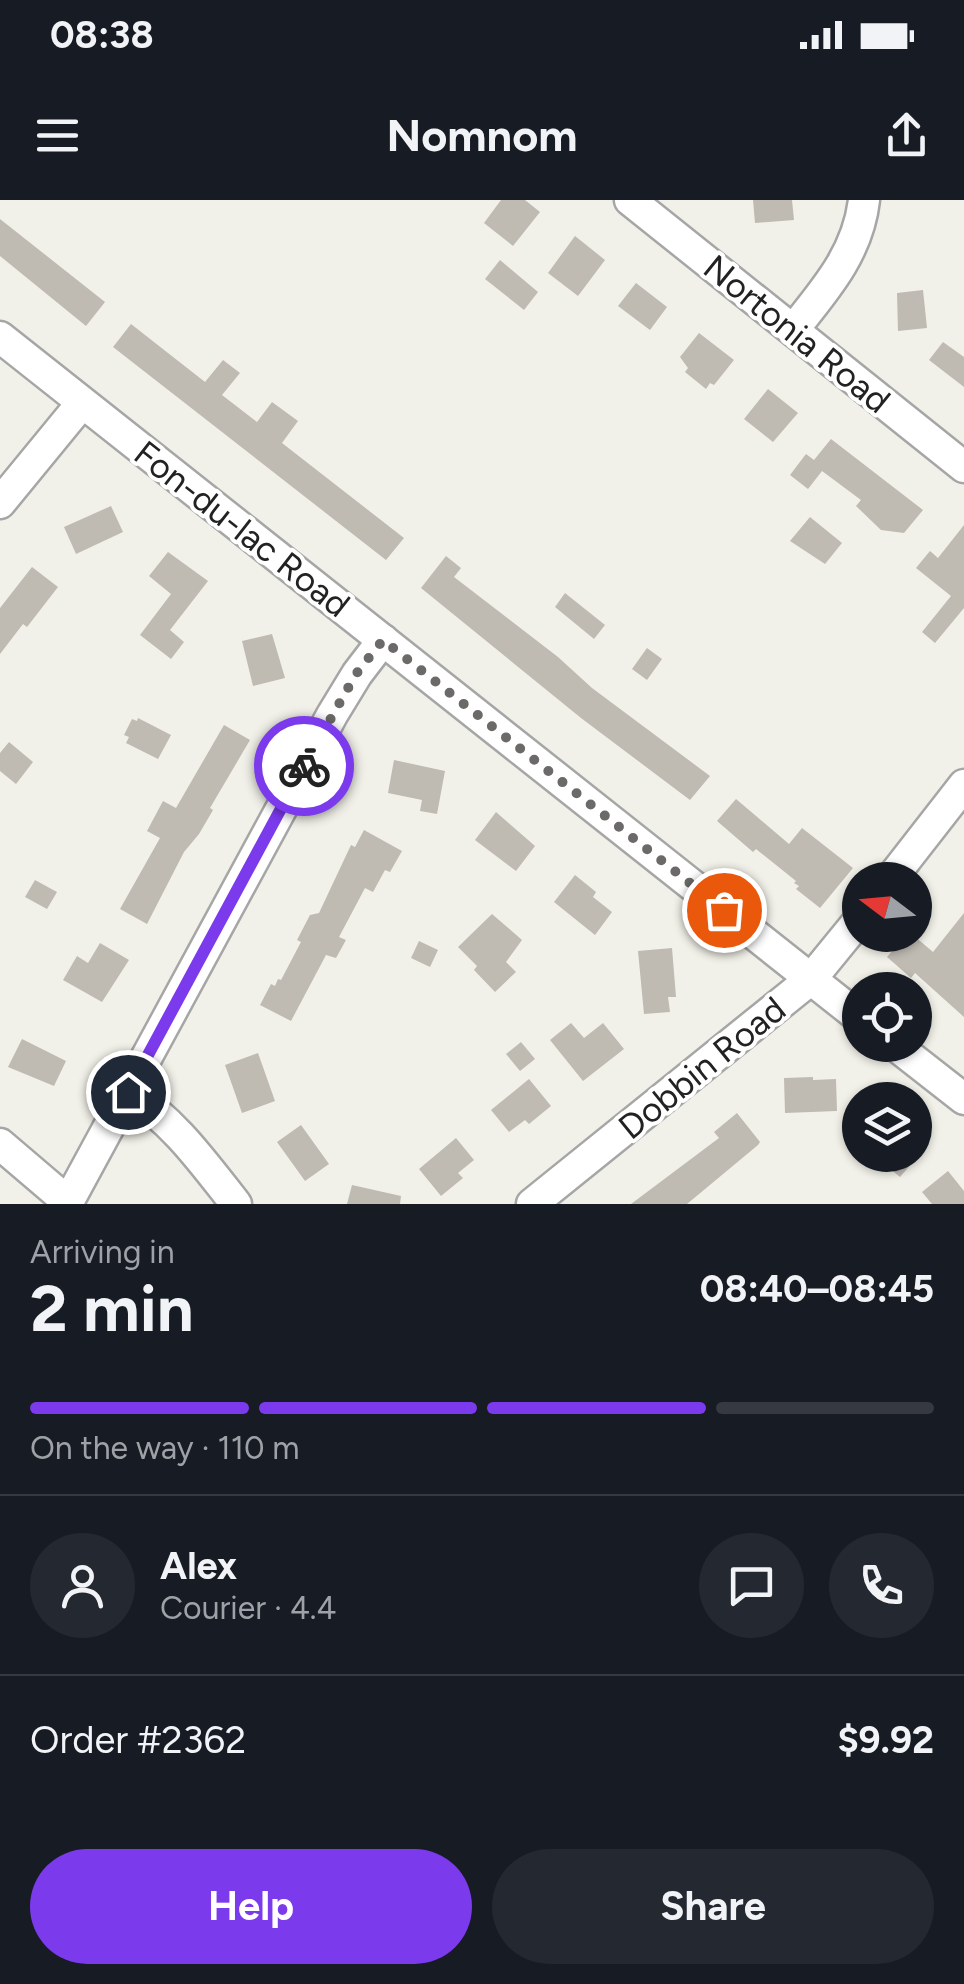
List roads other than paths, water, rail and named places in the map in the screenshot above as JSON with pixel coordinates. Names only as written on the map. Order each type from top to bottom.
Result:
[{"type":"street","name":"Nortonia Road","points":[[630,200],[964,467]]},
{"type":"street","points":[[793,330],[852,249],[864,200]]},
{"type":"street","name":"Fon-du-lac Road","points":[[0,337],[842,1004]]},
{"type":"street","points":[[0,503],[82,402]]},
{"type":"street","points":[[0,1144],[68,1203],[332,716],[356,674],[383,640]]},
{"type":"street","points":[[904,862],[964,785]]},
{"type":"street","name":"Dobbin Road","points":[[532,1204],[811,979],[842,941]]},
{"type":"street","points":[[916,1062],[964,1100]]},
{"type":"street","points":[[128,1092],[172,1125],[236,1204]]}]
